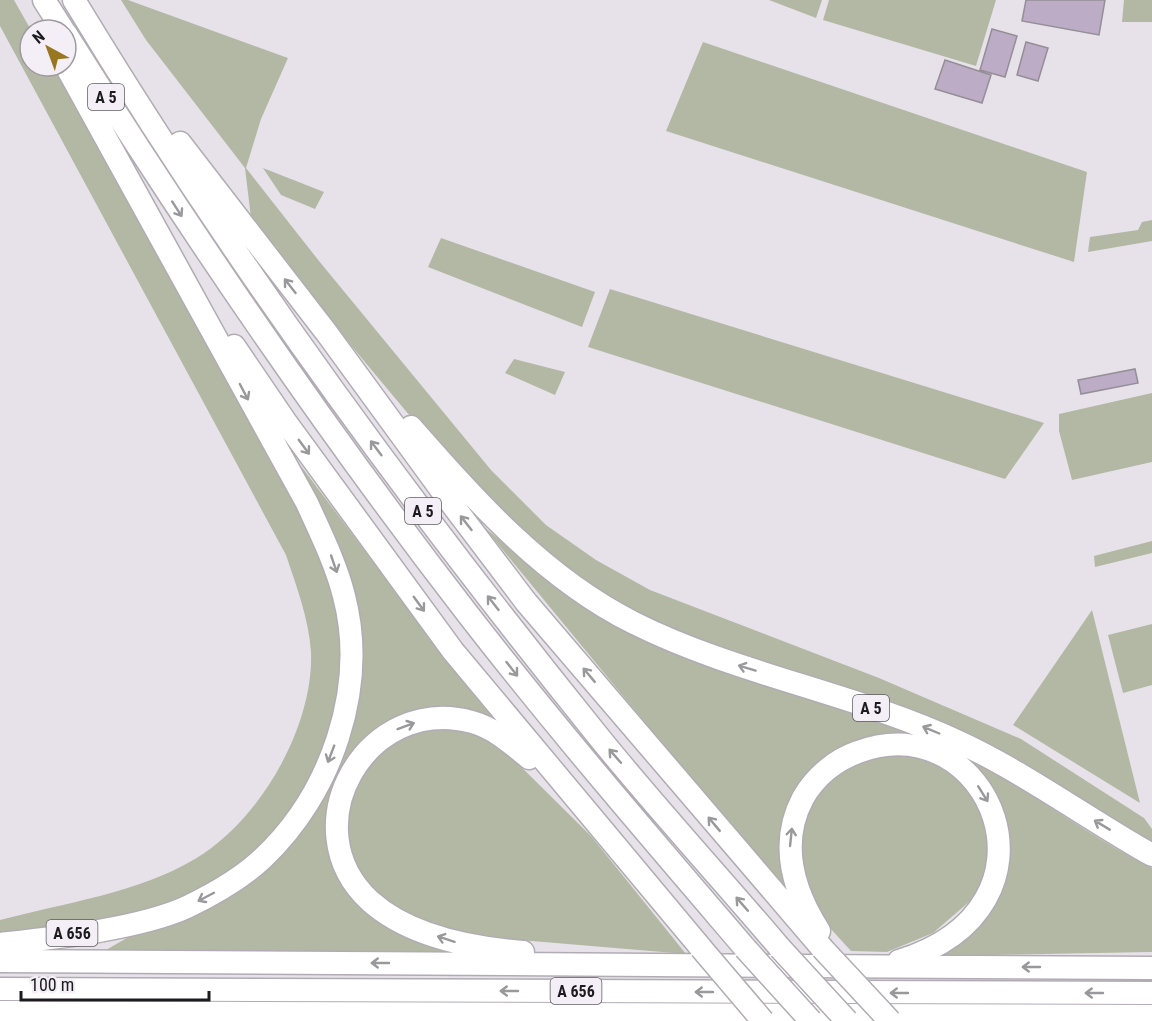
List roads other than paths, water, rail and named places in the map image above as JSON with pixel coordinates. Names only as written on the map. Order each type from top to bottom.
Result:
[{"type":"highway","points":[[35,0],[43,18]]},
{"type":"highway","points":[[44,0],[55,18]]},
{"type":"highway","name":"A 5","points":[[74,0],[169,152],[256,281],[388,464],[600,738],[780,948],[847,1021]]},
{"type":"highway","name":"A 5","points":[[102,47],[136,80],[182,146],[326,332],[526,602],[827,948]]},
{"type":"highway","name":"A 5","points":[[78,53],[235,296],[374,489],[467,612],[582,757],[745,948],[811,1021]]},
{"type":"highway","points":[[73,78],[163,243],[285,421],[453,651],[763,1021]]},
{"type":"highway","name":"A 656","points":[[0,944],[143,921],[186,907],[227,885],[262,859],[290,830],[309,803],[323,775],[347,707],[352,670],[350,633],[345,597],[332,557],[307,503],[163,243]]},
{"type":"highway","name":"A 5","points":[[326,332],[477,502],[577,589],[633,622],[689,647],[728,662],[899,717],[961,743],[1152,855]]},
{"type":"highway","points":[[587,813],[501,735],[472,722],[441,718],[396,729],[382,737],[360,759],[351,772],[339,801],[337,832],[344,862],[360,888],[383,910],[418,930],[462,944],[516,952],[585,957],[607,965],[1152,968]]},
{"type":"highway","points":[[871,967],[915,956],[957,934],[979,912],[993,885],[999,855],[997,824],[992,810],[976,783],[960,767],[940,755],[918,748],[895,745],[865,749],[850,755],[825,771],[805,795],[793,824],[790,846],[791,869],[810,917],[827,948],[890,1021]]},
{"type":"highway","name":"A 656","points":[[0,961],[607,965]]},
{"type":"highway","name":"A 656","points":[[0,989],[1152,993]]},
{"type":"highway","name":"A 656","points":[[0,1012],[521,1016],[1152,1016]]}]
